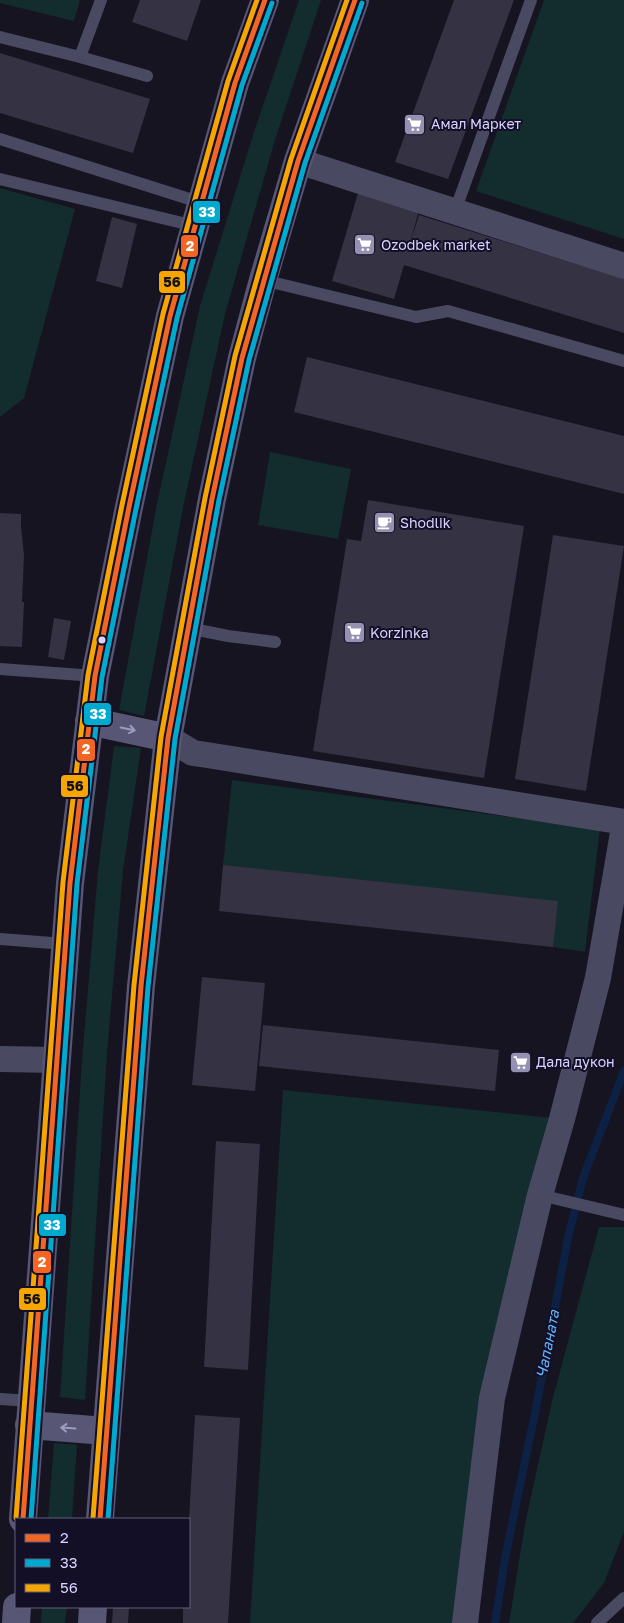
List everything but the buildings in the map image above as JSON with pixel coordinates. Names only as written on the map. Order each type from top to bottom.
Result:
[{"type":"main road","points":[[23,1518],[70,883],[96,676],[129,507],[170,316],[236,83],[265,0]]},
{"type":"main road","points":[[100,1518],[141,986],[168,738],[212,499],[242,358],[298,161],[355,0]]},
{"type":"main road","points":[[89,721],[168,738]]},
{"type":"main road","points":[[30,1413],[106,1431]]},
{"type":"main road","points":[[16,1623],[17,1608]]},
{"type":"main road","points":[[92,1623],[93,1608]]},
{"type":"street","points":[[298,161],[624,266]]},
{"type":"street","points":[[168,738],[193,752],[207,755],[624,822]]},
{"type":"street","points":[[465,1623],[492,1398],[540,1195],[562,1119],[598,978],[624,826]]},
{"type":"street","points":[[0,1059],[56,1060]]},
{"type":"lane","points":[[80,58],[101,0]]},
{"type":"lane","points":[[455,211],[531,0]]},
{"type":"lane","points":[[0,36],[147,76]]},
{"type":"lane","points":[[0,139],[199,214]]},
{"type":"lane","points":[[0,179],[199,214]]},
{"type":"lane","points":[[263,280],[416,317],[448,312],[624,361]]},
{"type":"lane","points":[[188,628],[274,642]]},
{"type":"lane","points":[[0,669],[96,676]]},
{"type":"lane","points":[[0,939],[65,944]]},
{"type":"lane","points":[[540,1195],[624,1215]]},
{"type":"lane","points":[[0,1399],[30,1413]]},
{"type":"lane","points":[[597,1623],[624,1598]]},
{"type":"green space","points":[[0,0],[80,0],[74,21],[0,3]]},
{"type":"green space","points":[[299,0],[321,0],[275,140],[225,314],[183,508],[144,716],[119,710],[157,504],[200,306],[254,132]]},
{"type":"green space","points":[[544,0],[624,0],[624,239],[476,191]]},
{"type":"green space","points":[[0,188],[75,209],[24,398],[0,417]]},
{"type":"green space","points":[[270,452],[351,469],[338,539],[258,525]]},
{"type":"green space","points":[[114,746],[141,748],[123,871],[107,1053],[85,1400],[60,1397],[82,1060],[98,871]]},
{"type":"green space","points":[[232,780],[600,829],[585,952],[553,947],[223,865]]},
{"type":"green space","points":[[283,1090],[562,1119],[540,1195],[465,1623],[250,1623]]},
{"type":"green space","points":[[599,1227],[624,1227],[624,1532],[604,1583],[573,1623],[509,1623],[525,1524],[552,1401]]},
{"type":"green space","points":[[54,1443],[77,1445],[72,1518],[48,1518]]},
{"type":"green space","points":[[42,1608],[67,1608],[65,1623],[41,1623]]},
{"type":"waterway","name":"Чапаната","points":[[495,1623],[506,1553],[568,1238],[583,1178],[624,1071]]},
{"type":"transit line","name":"56","points":[[16,1518],[63,882],[88,675],[163,314],[228,81],[257,0]]},
{"type":"transit line","name":"2","points":[[23,1518],[70,883],[95,676],[170,316],[235,83],[265,0]]},
{"type":"transit line","name":"56","points":[[93,1518],[134,985],[161,737],[205,498],[235,356],[291,159],[347,0]]},
{"type":"transit line","name":"2","points":[[100,1518],[141,986],[168,738],[212,499],[242,358],[298,161],[355,0]]},
{"type":"transit line","name":"33","points":[[31,1518],[77,884],[102,677],[177,318],[242,85],[272,3]]},
{"type":"transit line","name":"33","points":[[108,1518],[148,987],[175,739],[219,500],[249,360],[305,163],[362,3]]},
{"type":"place","name":"Амал Маркет","points":[[415,124]]},
{"type":"place","name":"Ozodbek market","points":[[365,245]]},
{"type":"place","name":"Shodlik","points":[[384,523]]},
{"type":"place","name":"Korzinka","points":[[354,633]]},
{"type":"place","name":"Дала дукон","points":[[520,1062]]}]
